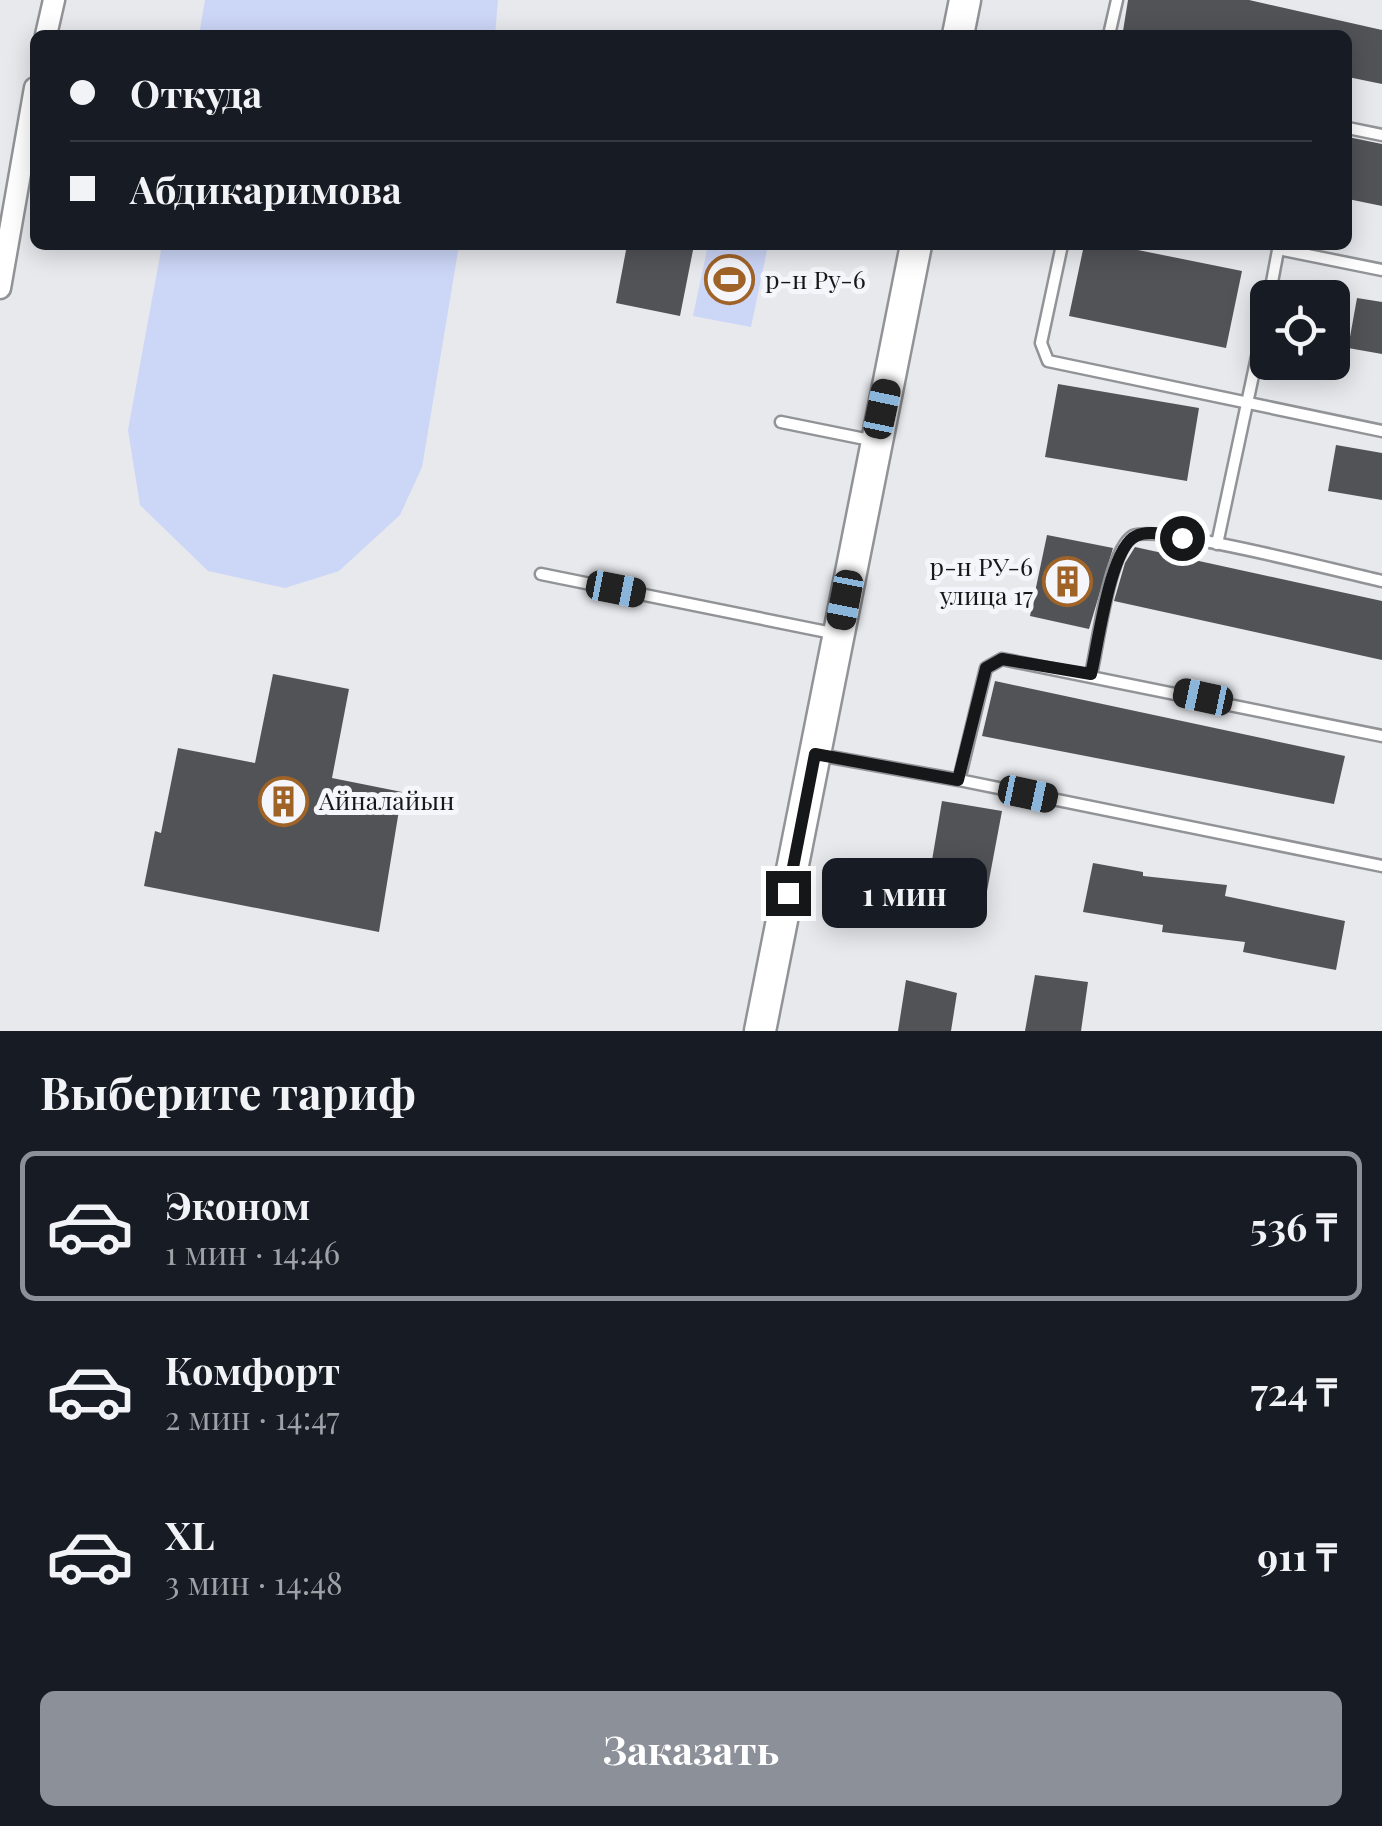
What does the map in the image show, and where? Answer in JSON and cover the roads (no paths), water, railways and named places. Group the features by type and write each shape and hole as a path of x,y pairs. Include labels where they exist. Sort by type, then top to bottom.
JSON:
{"main road":[{"path":"959,30 965,0"},
{"path":"760,1031 915,250"}],"street":[{"path":"47,30 54,0"},
{"path":"0,288 30,117"}],"lane":[{"path":"1110,30 1116,0"},
{"path":"1352,129 1382,135"},
{"path":"1061,250 1040,342 1048,361 1382,431"},
{"path":"1272,280 1278,250"},
{"path":"1292,250 1382,270"},
{"path":"1217,544 1253,380"},
{"path":"781,422 876,442"},
{"path":"1091,674 1118,555 1131,537 1147,532 1217,544 1382,581"},
{"path":"541,574 838,634"},
{"path":"958,780 986,668 1002,659 1382,736"},
{"path":"815,754 1382,866"}],"place":[{"name":"р-н Ру-6","path":"730,280"},
{"name":"р-н РУ-6 улица 17","path":"1068,581"},
{"name":"Айналайын","path":"284,801"}]}
